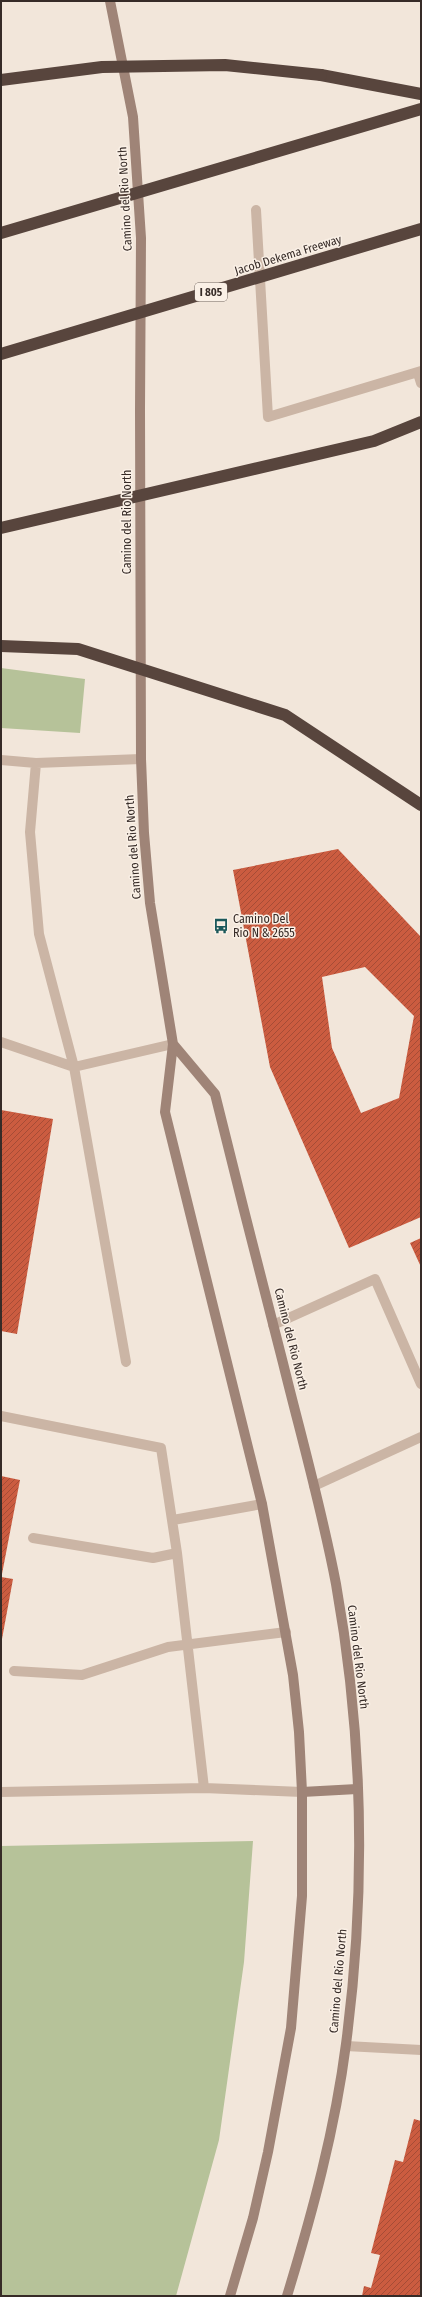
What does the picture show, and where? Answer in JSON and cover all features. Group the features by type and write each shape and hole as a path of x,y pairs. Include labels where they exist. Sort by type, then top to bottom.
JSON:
{"highway":[{"path":"1,80 102,68 225,65 321,75 421,94"},
{"path":"1,233 421,109"},
{"name":"Jacob Dekema Freeway","path":"1,354 421,230"},
{"path":"1,528 374,441 421,422"},
{"path":"1,646 78,649 285,715 421,805"}],"main road":[{"name":"Camino del Rio North","path":"110,1 133,118 141,238 140,434 142,759 150,903 173,1044 165,1112 262,1504 293,1675 299,1732 302,1792 302,1896 291,2028 258,2196 230,2296"},
{"name":"Camino del Rio North","path":"173,1044 215,1094 314,1486 335,1583 345,1648 352,1712 357,1789 358,1897 355,1957 346,2046 316,2196 287,2296"},
{"path":"302,1792 357,1789"}],"lane":[{"path":"256,210 268,417 420,372 421,383"},
{"path":"1,760 36,763 142,759"},
{"path":"36,763 30,832 39,934 74,1067 126,1362"},
{"path":"1,1042 74,1067 173,1044"},
{"path":"273,1325 375,1279 421,1384"},
{"path":"1,1416 161,1448 173,1520 189,1644 204,1788"},
{"path":"314,1486 421,1437"},
{"path":"173,1520 262,1504"},
{"path":"33,1538 153,1558 177,1553"},
{"path":"14,1671 82,1675 168,1647 286,1632"},
{"path":"1,1792 204,1788 302,1792"},
{"path":"346,2046 421,2050"}],"green space":[{"path":"1,668 85,679 80,733 1,728"},
{"path":"253,1841 244,1962 219,2140 176,2296 1,2296 1,1846"}],"building":[{"path":"338,849 421,937 421,1217 349,1248 270,1067 233,870","holes":["365,967 414,1016 399,1098 361,1113 332,1048 322,977"]},
{"path":"1,1110 53,1119 17,1334 1,1331"},
{"path":"421,1238 421,1267 410,1243"},
{"path":"1,1476 20,1480 2,1574 1,1574"},
{"path":"1,1577 13,1579 2,1639 1,1638"},
{"path":"414,2119 421,2121 421,2296 362,2296 364,2286 371,2288 380,2255 371,2253 395,2160 403,2162"}],"place":[{"name":"Camino Del Rio N & 2655","path":"221,926"}]}
